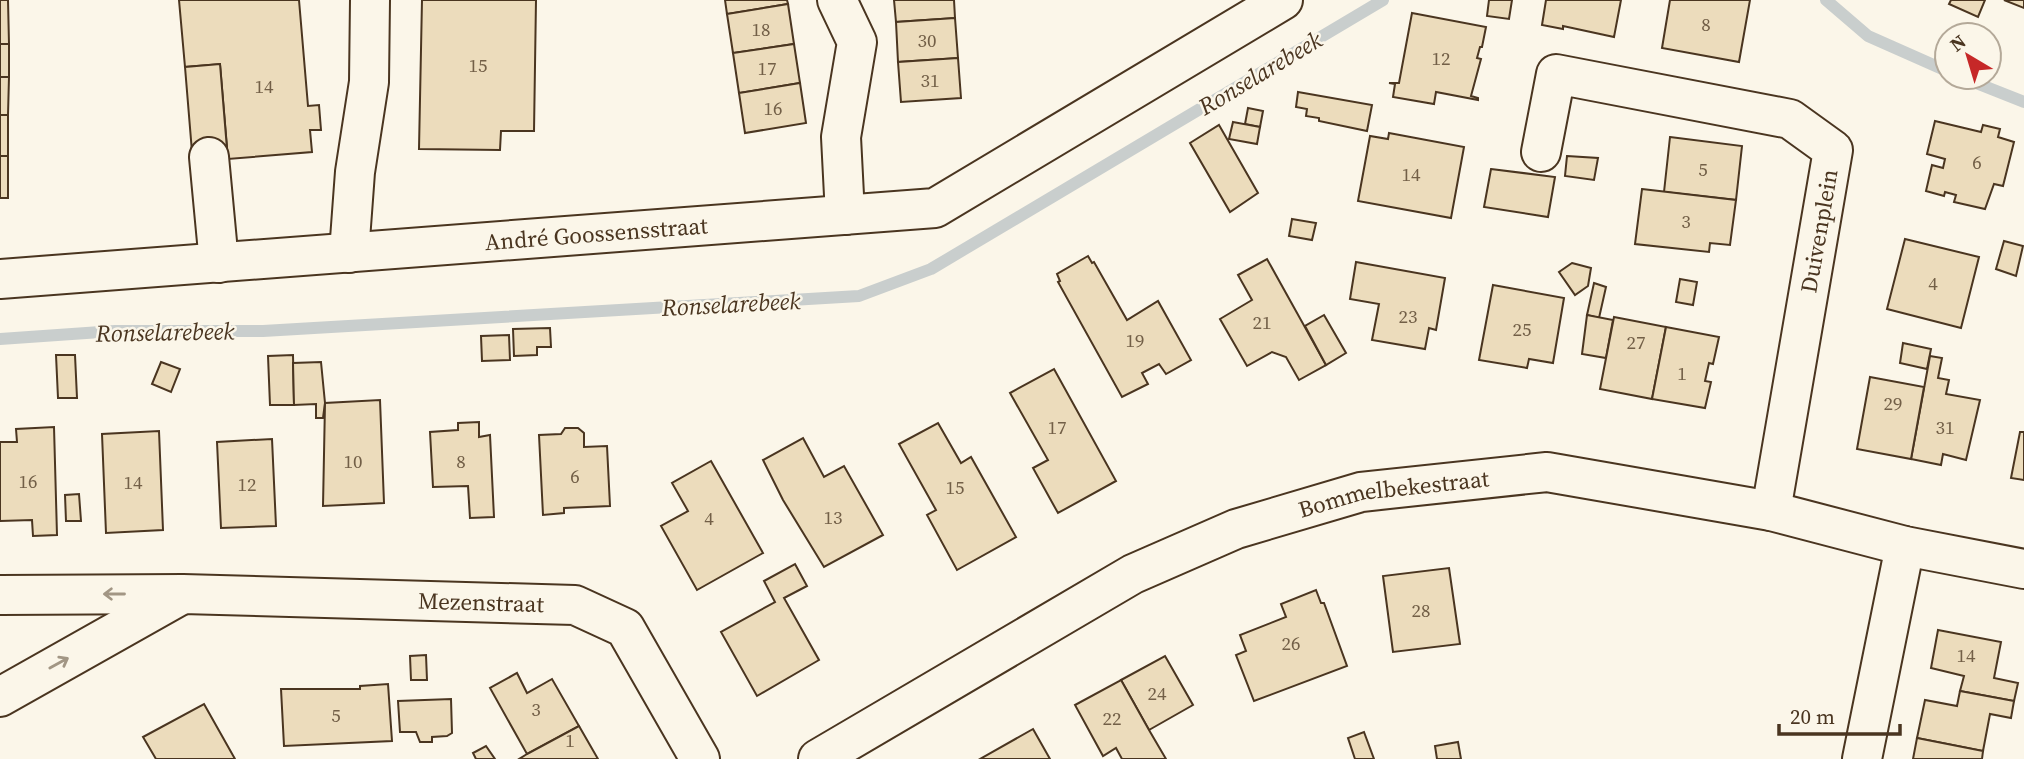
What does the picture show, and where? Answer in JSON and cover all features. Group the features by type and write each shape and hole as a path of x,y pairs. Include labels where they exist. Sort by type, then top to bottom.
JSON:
{"street":[{"path":"349,253 355,172 369,82 370,0"},
{"path":"837,0 857,42 841,137 845,215"},
{"name":"André Goossensstraat","path":"0,279 935,208 1266,4"},
{"name":"Duivenplein","path":"1541,152 1556,74 1790,119 1833,150 1771,511"},
{"path":"209,157 219,263"},
{"name":"Bommelbekestraat","path":"818,759 1133,574 1236,529 1361,492 1547,472 1771,511 1905,546 2024,569"},
{"path":"1861,759 1905,546"},
{"path":"0,697 183,594"},
{"name":"Mezenstraat","path":"0,595 183,594 575,605 625,628 700,759"}],"building":[{"path":"0,0 8,0 9,44 0,44"},
{"path":"179,0 299,0 308,106 319,105 321,130 310,130 312,152 228,159 220,64 185,67"},
{"path":"422,0 536,0 534,131 501,131 500,150 419,149"},
{"path":"725,0 787,0 788,4 727,14"},
{"path":"894,0 954,0 955,18 896,22"},
{"path":"1489,0 1512,0 1509,19 1487,16"},
{"path":"1546,0 1621,0 1614,37 1563,26 1563,29 1542,25"},
{"path":"1670,0 1750,0 1739,62 1662,48"},
{"path":"1951,0 1985,0 1978,17 1949,4"},
{"path":"2004,0 2024,0 2024,8"},
{"path":"788,4 794,44 733,53 727,14"},
{"path":"1412,13 1486,27 1477,58 1481,59 1471,96 1478,100 1436,92 1434,104 1393,97 1395,84 1389,83 1399,83"},
{"path":"955,18 958,58 898,62 896,22"},
{"path":"0,44 9,44 9,77 0,77"},
{"path":"794,44 800,83 739,93 733,53"},
{"path":"958,58 961,98 901,102 898,62"},
{"path":"220,64 227,149 192,152 185,67"},
{"path":"0,77 9,77 8,115 0,115"},
{"path":"800,83 806,123 745,133 739,93"},
{"path":"1298,92 1372,105 1367,131 1306,116 1307,109 1296,107"},
{"path":"1248,108 1263,111 1260,127 1245,124"},
{"path":"0,115 8,115 8,156 0,156"},
{"path":"1935,121 1981,132 1983,125 2000,129 1998,137 2014,142 2003,186 1994,184 1985,209 1954,202 1956,195 1945,192 1944,196 1926,191 1932,165 1943,168 1945,159 1927,154"},
{"path":"1233,122 1260,127 1257,144 1229,139"},
{"path":"1219,125 1258,193 1230,212 1190,143"},
{"path":"1389,133 1464,147 1451,218 1358,201 1370,136 1388,139"},
{"path":"1670,137 1742,146 1736,200 1664,192"},
{"path":"0,156 8,156 8,198 0,198"},
{"path":"1567,156 1598,158 1594,180 1565,176"},
{"path":"1491,169 1555,177 1548,217 1484,207"},
{"path":"1642,189 1736,200 1730,245 1710,243 1709,252 1635,244"},
{"path":"1292,219 1316,223 1312,240 1289,236"},
{"path":"1905,239 1979,257 1961,328 1887,309"},
{"path":"2004,241 2023,246 2016,276 1996,269"},
{"path":"1088,256 1127,320 1158,301 1191,360 1166,374 1159,364 1142,373 1148,384 1122,397 1058,282 1060,281 1057,274"},
{"path":"1267,259 1326,365 1299,380 1286,357 1272,352 1247,366 1220,319 1252,300 1238,275"},
{"path":"1356,262 1445,278 1436,330 1429,328 1425,349 1372,340 1379,304 1350,299"},
{"path":"1572,263 1591,268 1588,286 1575,295 1559,272"},
{"path":"1680,279 1697,282 1693,305 1676,302"},
{"path":"1594,283 1606,287 1599,318 1587,315"},
{"path":"1493,285 1564,298 1553,363 1529,359 1527,368 1479,360"},
{"path":"1324,315 1346,353 1326,365 1305,326"},
{"path":"1587,315 1613,320 1606,358 1582,354"},
{"path":"1614,317 1666,327 1652,399 1600,389"},
{"path":"1666,327 1719,337 1713,364 1709,363 1705,381 1711,382 1705,408 1652,399"},
{"path":"550,328 551,347 537,347 537,355 514,356 513,329"},
{"path":"509,335 510,360 482,361 481,336"},
{"path":"1903,343 1931,349 1927,369 1900,363"},
{"path":"56,355 75,355 77,398 58,398"},
{"path":"293,355 294,405 270,405 268,356"},
{"path":"1930,356 1942,358 1938,378 1949,380 1946,394 1980,400 1966,460 1943,454 1941,465 1911,459"},
{"path":"161,362 180,369 171,392 152,384"},
{"path":"321,362 325,403 323,418 316,418 316,404 294,405 293,363"},
{"path":"1054,369 1116,481 1058,513 1033,468 1048,460 1010,393"},
{"path":"1870,377 1924,387 1911,459 1857,449"},
{"path":"380,400 384,503 323,506 325,403"},
{"path":"479,422 479,437 490,435 494,517 470,518 468,486 433,487 430,432 458,430 458,423"},
{"path":"938,423 961,463 971,457 1016,537 957,570 927,515 936,510 899,444"},
{"path":"54,427 57,535 33,536 32,520 0,521 0,442 17,442 16,429"},
{"path":"565,428 578,428 584,433 584,447 607,446 610,506 564,508 564,513 543,515 539,435 561,434"},
{"path":"159,431 163,530 106,533 102,434"},
{"path":"2020,432 2024,432 2024,480 2011,478"},
{"path":"803,438 824,477 844,466 883,535 824,567 783,500 763,460"},
{"path":"272,439 276,526 221,528 217,442"},
{"path":"711,461 763,553 697,590 661,526 688,511 672,483"},
{"path":"79,494 81,521 66,521 65,495"},
{"path":"795,564 807,586 784,598 819,660 757,696 721,632 775,602 764,581"},
{"path":"1449,568 1460,644 1393,652 1383,576"},
{"path":"1316,590 1321,603 1324,603 1347,666 1254,701 1236,655 1246,651 1240,635 1286,617 1281,604"},
{"path":"1938,630 2001,642 1994,678 2018,683 2014,701 1960,691 1964,676 1931,668"},
{"path":"426,655 427,680 411,680 410,656"},
{"path":"1165,656 1193,705 1149,730 1121,680"},
{"path":"517,673 527,693 552,679 579,726 527,754 490,688"},
{"path":"1121,680 1166,759 1122,759 1116,748 1103,756 1075,705"},
{"path":"388,684 392,741 284,746 281,689 360,689 360,686"},
{"path":"1960,691 2014,701 2011,718 1990,714 1983,751 1917,738 1925,700 1957,706"},
{"path":"451,699 452,733 432,737 432,742 420,742 416,732 400,732 398,701"},
{"path":"204,704 235,759 156,759 143,737"},
{"path":"579,726 598,759 519,759 527,754"},
{"path":"1033,729 1050,759 980,759"},
{"path":"1364,732 1374,759 1355,759 1348,738"},
{"path":"1917,738 1983,751 1982,759 1913,759"},
{"path":"1458,742 1461,759 1437,759 1435,746"},
{"path":"486,746 495,759 476,759 473,753"}],"waterway":[{"name":"Ronselarebeek","path":"0,339 115,331 263,331 859,296 931,269 1383,0"},
{"path":"1826,0 1868,36 1933,65"},
{"path":"1996,91 2024,102"}]}
